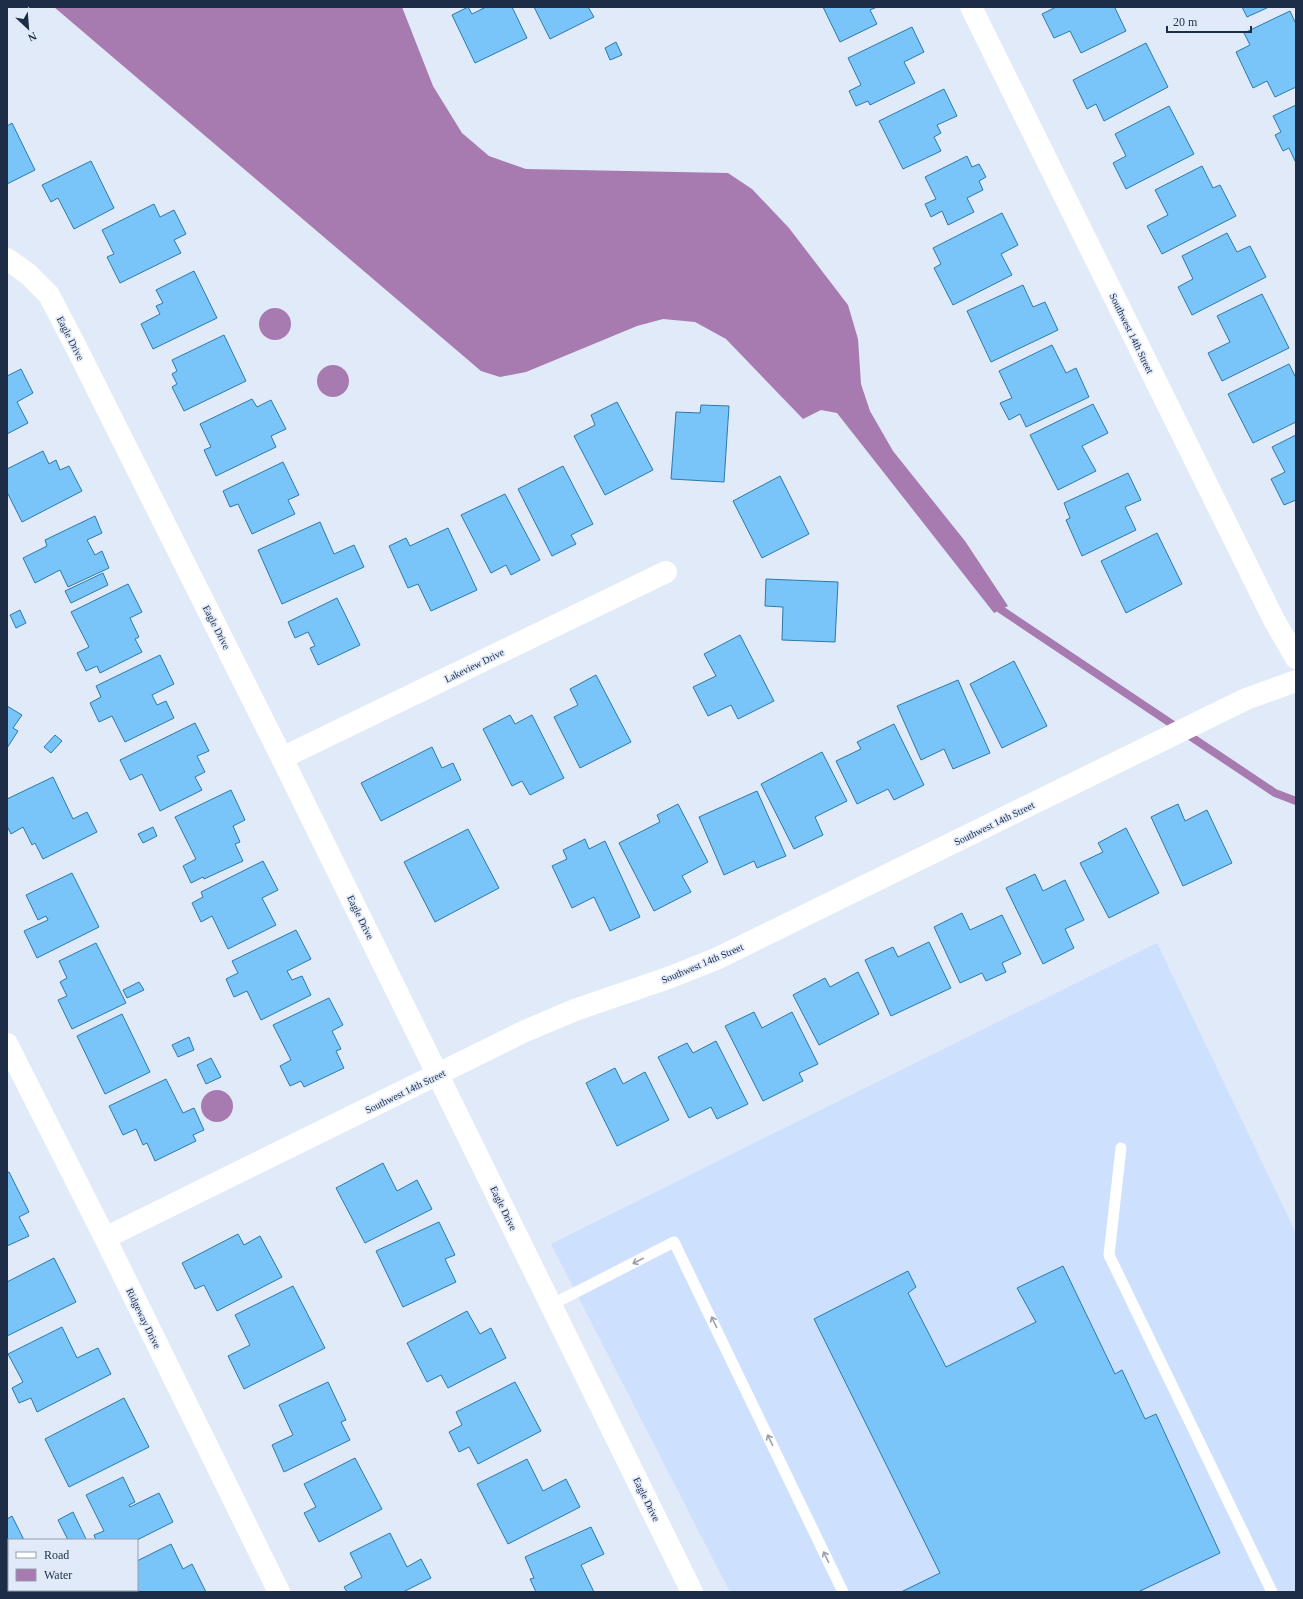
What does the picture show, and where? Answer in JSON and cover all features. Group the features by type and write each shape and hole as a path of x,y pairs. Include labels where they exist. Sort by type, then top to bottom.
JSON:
{"street":[{"name":"Southwest 14th Street","path":"971,7 1274,620 1296,658"},
{"name":"Eagle Drive","path":"7,259 28,274 49,295 74,342 282,758 692,1592"},
{"name":"Lakeview Drive","path":"282,758 666,572"},
{"name":"Southwest 14th Street","path":"105,1238 525,1031 575,1010 668,978 716,959 1246,699 1296,681"},
{"name":"Ridgeway Drive","path":"7,1044 105,1238 279,1592"}],"lane":[{"path":"1121,1148 1109,1255 1272,1592"},
{"path":"551,1305 674,1242 843,1592"}],"shaded area":[{"path":"1157,943 1296,1233 1296,1592 730,1592 551,1244"}],"water":[{"path":"54,7 402,7 433,86 462,133 489,156 526,169 728,173 752,189 789,228 848,305 858,339 861,384 870,411 893,451 965,541 1008,606 994,613 837,413 821,410 803,419 726,339 695,322 663,319 637,326 526,372 500,377 481,371"},
{"path":"275,308 284,311 288,315 291,324 288,333 284,337 275,340 266,337 262,333 259,324 262,315 266,311"},
{"path":"333,365 344,370 349,381 344,392 333,397 322,392 317,381 322,370"},
{"path":"217,1090 226,1093 230,1097 233,1106 230,1115 226,1119 217,1122 208,1119 204,1115 201,1106 204,1097 208,1093"}],"building":[{"path":"468,7 472,14 486,7 512,7 527,38 475,63 452,15"},
{"path":"534,7 588,7 594,17 550,39"},
{"path":"823,7 877,7 870,10 877,24 840,42"},
{"path":"1056,7 1116,7 1115,8 1126,31 1081,53 1070,31 1054,38 1042,14"},
{"path":"1242,7 1269,7 1247,17"},
{"path":"1290,11 1296,24 1296,87 1275,97 1267,81 1253,88 1236,52 1250,45 1244,33"},
{"path":"912,27 924,52 904,62 915,83 870,105 868,101 856,106 849,91 861,85 848,58"},
{"path":"616,42 622,55 610,60 605,48"},
{"path":"1146,43 1168,87 1104,121 1096,104 1087,109 1073,80"},
{"path":"944,89 957,116 937,125 941,133 934,137 941,151 903,169 879,121"},
{"path":"1296,105 1296,163 1289,148 1283,151 1275,135 1281,132 1273,116"},
{"path":"1169,106 1194,154 1126,189 1113,163 1126,156 1115,134"},
{"path":"12,123 35,170 7,184 7,126"},
{"path":"967,156 972,167 979,164 986,177 979,181 983,190 967,198 974,212 948,225 942,211 931,217 925,204 936,199 925,177"},
{"path":"91,161 114,208 74,229 58,198 51,202 42,185"},
{"path":"1202,166 1213,188 1220,185 1236,216 1162,254 1147,226 1168,215 1155,190"},
{"path":"154,204 160,217 174,210 186,234 174,240 181,253 120,283 107,257 114,254 102,230"},
{"path":"1002,213 1018,245 1001,254 1012,275 953,305 934,268 941,264 933,248"},
{"path":"1227,233 1237,252 1250,246 1266,277 1192,315 1178,287 1193,279 1182,256"},
{"path":"194,271 217,318 153,349 141,324 160,314 156,306 163,303 156,290"},
{"path":"1023,285 1033,307 1045,302 1058,330 991,362 967,311"},
{"path":"1262,294 1289,348 1222,381 1208,353 1230,342 1217,316"},
{"path":"224,335 246,381 184,411 172,387 177,384 172,374 177,371 172,360"},
{"path":"1052,345 1066,373 1076,368 1089,397 1026,427 1020,414 1009,420 1000,403 1012,398 999,371"},
{"path":"1289,364 1296,378 1296,422 1253,443 1228,394"},
{"path":"21,369 33,393 17,402 28,423 7,434 7,376"},
{"path":"252,399 257,407 271,400 286,429 271,436 276,447 216,476 204,450 211,447 200,424"},
{"path":"617,402 653,470 605,495 574,436 595,425 591,415"},
{"path":"1093,404 1108,433 1082,446 1096,471 1058,490 1030,435"},
{"path":"701,405 729,406 724,482 671,479 676,412 700,413"},
{"path":"1296,435 1296,500 1284,505 1271,479 1285,472 1272,447"},
{"path":"43,451 49,464 56,460 60,470 69,466 82,491 22,522 7,492 7,469"},
{"path":"283,462 299,495 288,500 295,514 252,534 238,504 230,507 223,491"},
{"path":"563,466 593,524 571,535 576,544 552,556 518,489"},
{"path":"1128,473 1141,500 1125,507 1136,530 1082,556 1066,520 1070,518 1064,503"},
{"path":"780,476 809,534 762,558 733,501"},
{"path":"505,494 540,560 511,575 506,565 491,573 461,515"},
{"path":"95,516 102,533 87,540 95,555 102,551 109,568 68,587 60,570 35,583 23,558 47,546 45,540"},
{"path":"320,522 334,554 354,545 364,567 282,604 258,550"},
{"path":"448,528 477,590 431,611 418,584 408,588 389,546 406,538 410,546"},
{"path":"1157,533 1182,584 1126,613 1101,561"},
{"path":"103,573 108,585 71,603 65,591"},
{"path":"766,579 838,582 835,642 782,640 783,607 765,606"},
{"path":"128,584 142,612 130,618 139,637 135,639 142,652 100,673 97,666 86,671 77,653 89,647 71,612"},
{"path":"337,598 360,645 318,665 310,648 315,646 308,632 295,638 288,622"},
{"path":"20,610 26,623 16,628 10,615"},
{"path":"740,635 774,701 738,719 731,705 708,716 693,687 716,676 704,654"},
{"path":"160,655 174,684 152,695 157,705 166,701 174,718 125,742 112,716 99,722 90,703 101,697 96,686"},
{"path":"1014,661 1047,726 1002,748 970,684"},
{"path":"596,675 631,742 580,768 554,717 578,705 570,689"},
{"path":"958,680 990,753 953,769 944,749 921,760 897,706"},
{"path":"7,706 22,715 13,728 18,731 7,748"},
{"path":"510,715 515,724 532,715 564,778 530,795 522,781 512,786 483,729"},
{"path":"195,723 209,751 197,756 205,772 195,777 202,790 160,811 142,774 130,780 120,760"},
{"path":"894,724 924,785 894,800 888,789 857,804 836,761 861,749 857,742"},
{"path":"55,735 62,741 51,753 44,747"},
{"path":"432,747 442,768 453,763 461,780 381,821 361,783"},
{"path":"822,752 847,801 815,817 823,835 794,849 761,784"},
{"path":"53,777 73,819 87,812 97,832 43,859 35,843 32,845 23,827 11,834 7,826 7,799"},
{"path":"231,790 245,820 233,826 240,842 235,844 243,861 204,879 203,877 191,883 183,866 196,859 175,817"},
{"path":"757,791 786,856 757,868 754,861 724,875 699,817"},
{"path":"678,804 708,862 682,876 691,892 654,911 619,843 660,822 657,815"},
{"path":"1178,804 1185,821 1207,810 1232,863 1183,886 1151,817"},
{"path":"153,827 157,836 143,843 138,834"},
{"path":"1126,828 1159,893 1109,918 1080,863 1103,852 1098,843"},
{"path":"468,829 499,888 435,922 404,862"},
{"path":"585,839 589,849 605,841 640,917 610,931 594,897 572,908 552,866 567,859 563,850"},
{"path":"263,861 278,890 262,898 276,925 228,949 212,916 201,922 192,903 203,897 201,892"},
{"path":"72,873 99,927 37,958 24,931 48,920 46,916 38,920 26,895"},
{"path":"1035,874 1043,891 1065,880 1084,920 1065,929 1074,948 1043,964 1006,888"},
{"path":"962,913 970,930 1002,915 1021,954 1002,963 1006,972 986,981 982,973 960,983 934,927"},
{"path":"296,930 311,959 287,971 292,980 302,976 311,995 261,1020 247,991 234,997 226,979 238,973 232,961"},
{"path":"929,942 951,988 891,1016 865,960 893,947 898,957"},
{"path":"96,943 126,1003 72,1029 58,1000 67,996 60,982 67,978 59,961"},
{"path":"858,972 879,1014 819,1045 793,995 825,978 830,987"},
{"path":"139,982 144,990 127,998 123,990"},
{"path":"329,998 343,1025 332,1031 341,1049 336,1051 344,1068 304,1087 301,1081 290,1086 280,1066 291,1060 273,1025"},
{"path":"754,1012 762,1028 792,1012 818,1064 799,1073 803,1081 763,1101 725,1026"},
{"path":"122,1014 150,1072 105,1094 77,1036"},
{"path":"189,1037 194,1050 178,1057 172,1045"},
{"path":"716,1041 748,1104 717,1119 711,1107 689,1118 658,1057 687,1043 693,1053"},
{"path":"211,1058 221,1077 206,1084 197,1065"},
{"path":"615,1068 623,1084 645,1072 669,1120 617,1146 586,1083"},
{"path":"166,1079 183,1113 194,1108 204,1130 193,1135 196,1141 155,1161 147,1143 143,1145 136,1129 123,1135 109,1106"},
{"path":"383,1163 397,1191 417,1180 432,1209 365,1243 336,1188"},
{"path":"9,1172 29,1212 19,1217 29,1236 7,1246 7,1173"},
{"path":"439,1222 455,1255 445,1259 456,1282 403,1307 376,1251"},
{"path":"238,1234 244,1245 260,1236 282,1277 217,1311 204,1285 195,1289 182,1263"},
{"path":"54,1258 76,1302 7,1336 7,1282"},
{"path":"1063,1266 1115,1374 1122,1370 1145,1419 1156,1414 1220,1553 1138,1592 901,1592 940,1573 814,1319 908,1271 916,1287 908,1293 946,1367 1036,1322 1017,1288"},
{"path":"293,1286 325,1348 244,1389 228,1356 250,1345 235,1315"},
{"path":"467,1311 480,1334 491,1328 506,1358 448,1388 441,1375 427,1382 407,1343"},
{"path":"62,1327 77,1358 98,1348 111,1374 37,1412 31,1398 19,1403 12,1388 23,1382 8,1354"},
{"path":"328,1382 346,1420 341,1422 350,1440 284,1472 272,1445 293,1435 279,1405"},
{"path":"515,1382 541,1431 478,1464 469,1447 459,1452 449,1432 462,1425 456,1412"},
{"path":"124,1398 149,1447 69,1487 45,1439"},
{"path":"355,1458 382,1509 319,1542 304,1513 316,1507 304,1484"},
{"path":"527,1459 543,1491 566,1479 580,1507 508,1544 477,1484"},
{"path":"123,1477 135,1502 129,1505 130,1507 159,1493 173,1522 138,1540 96,1539 94,1535 104,1531 86,1495"},
{"path":"73,1512 86,1539 68,1539 58,1520"},
{"path":"12,1516 24,1539 8,1539 7,1591 7,1519"},
{"path":"591,1527 604,1554 581,1565 594,1592 536,1592 530,1579 534,1578 525,1557"},
{"path":"390,1533 407,1567 421,1559 431,1578 403,1592 347,1592 344,1587 362,1577 350,1553"},
{"path":"171,1544 183,1569 192,1564 206,1592 117,1592 138,1591 138,1560"}],"waterway":[{"path":"995,602 1000,609 1275,793 1296,801"}]}
